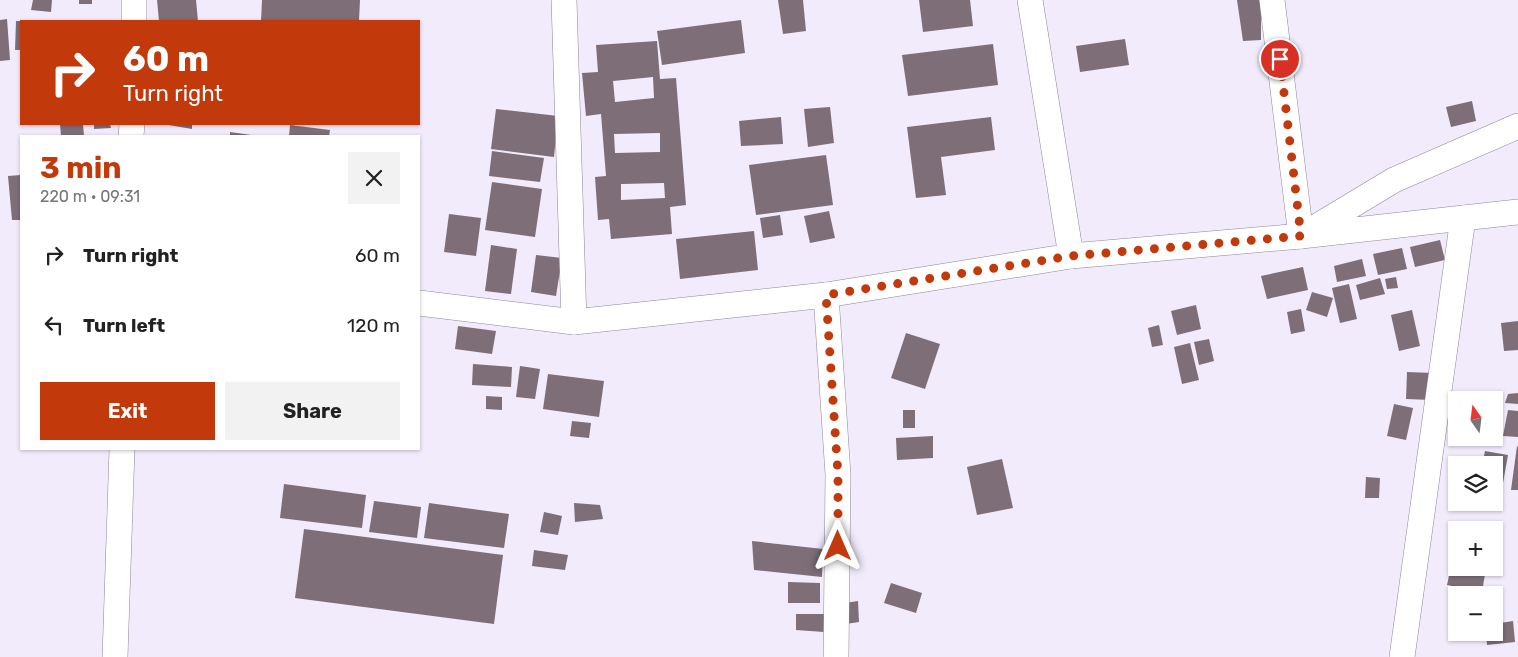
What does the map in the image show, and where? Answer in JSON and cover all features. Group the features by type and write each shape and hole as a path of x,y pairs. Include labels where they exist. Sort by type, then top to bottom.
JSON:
{"street":[{"path":"134,0 134,20"},
{"path":"564,0 574,322"},
{"path":"1030,0 1071,256"},
{"path":"1272,0 1301,236"},
{"path":"1301,236 1394,180 1518,126"},
{"path":"420,303 574,322 826,295 1071,256 1301,236 1518,212"},
{"path":"1402,657 1463,218"},
{"path":"826,295 838,475 836,657"},
{"path":"115,657 122,450"}],"building":[{"path":"33,0 52,0 51,12 31,10"},
{"path":"79,0 92,0 92,4 79,4"},
{"path":"157,0 196,0 198,20 159,20"},
{"path":"262,0 360,0 359,20 261,20"},
{"path":"778,0 803,0 806,31 783,34"},
{"path":"919,0 970,0 973,26 923,32"},
{"path":"1237,0 1261,0 1261,40 1243,41"},
{"path":"7,19 10,60 0,61 0,20"},
{"path":"741,20 745,53 662,65 657,31"},
{"path":"16,21 20,21 20,50 15,50"},
{"path":"1125,39 1129,65 1080,72 1076,46"},
{"path":"657,41 660,79 676,78 686,205 670,207 672,234 611,239 609,219 598,220 595,177 606,176 601,114 586,116 582,73 598,72 596,45","holes":["653,77 654,98 615,102 613,81","660,133 660,152 615,153 614,134","664,183 665,198 621,200 621,184"]},
{"path":"993,44 998,85 908,96 902,55"},
{"path":"1472,101 1476,121 1451,127 1446,107"},
{"path":"830,107 834,143 808,147 804,109"},
{"path":"496,109 558,116 554,157 491,149"},
{"path":"781,117 783,144 741,146 739,121"},
{"path":"991,117 995,150 941,157 946,195 916,198 907,127"},
{"path":"60,125 83,125 84,135 61,135"},
{"path":"94,125 110,125 111,128 94,129"},
{"path":"169,125 192,125 192,129"},
{"path":"290,125 330,130 329,135 289,135"},
{"path":"230,132 251,135 230,135"},
{"path":"492,151 544,158 540,182 489,176"},
{"path":"826,155 833,205 756,215 749,165"},
{"path":"20,175 20,220 12,220 8,176"},
{"path":"492,182 542,189 535,237 485,230"},
{"path":"829,211 835,238 810,243 804,216"},
{"path":"449,214 481,218 476,256 444,252"},
{"path":"780,215 783,235 763,238 760,218"},
{"path":"754,231 758,270 680,279 676,239"},
{"path":"1440,240 1445,260 1415,267 1410,247"},
{"path":"491,245 517,249 511,294 485,291"},
{"path":"1402,248 1407,269 1378,275 1373,254"},
{"path":"536,255 562,258 556,296 531,292"},
{"path":"1362,259 1366,276 1337,282 1334,266"},
{"path":"1303,267 1308,290 1267,299 1261,276"},
{"path":"1396,277 1398,288 1387,289 1385,279"},
{"path":"1380,278 1385,294 1360,300 1356,285"},
{"path":"1349,284 1357,319 1340,323 1332,288"},
{"path":"1312,292 1333,298 1327,317 1306,310"},
{"path":"1196,305 1201,329 1177,335 1171,311"},
{"path":"1301,309 1305,331 1291,334 1287,312"},
{"path":"1412,310 1420,346 1399,351 1391,315"},
{"path":"1518,321 1518,350 1504,351 1501,323"},
{"path":"1159,325 1163,345 1152,347 1148,328"},
{"path":"458,326 496,331 492,354 455,349"},
{"path":"906,333 940,344 925,389 891,378"},
{"path":"1209,339 1214,361 1199,365 1194,342"},
{"path":"1190,343 1199,380 1182,384 1174,347"},
{"path":"473,364 512,367 511,387 472,385"},
{"path":"520,366 540,369 535,399 516,397"},
{"path":"1407,372 1433,373 1432,400 1406,399"},
{"path":"548,374 604,381 599,417 543,409"},
{"path":"1518,393 1518,404 1505,403 1508,394"},
{"path":"486,396 502,397 502,410 486,409"},
{"path":"1394,404 1413,408 1406,440 1387,436"},
{"path":"903,410 915,410 915,428 903,428"},
{"path":"1508,410 1518,411 1518,437 1503,436"},
{"path":"572,421 591,423 589,438 570,436"},
{"path":"933,436 933,458 897,460 896,438"},
{"path":"1517,446 1518,490 1511,490"},
{"path":"1485,451 1508,455 1503,483 1503,456 1484,456"},
{"path":"1002,459 1013,508 977,515 967,467"},
{"path":"1366,477 1380,478 1379,498 1365,498"},
{"path":"284,484 366,495 362,528 280,518"},
{"path":"374,501 421,507 417,538 369,532"},
{"path":"429,503 509,514 504,548 424,538"},
{"path":"574,503 600,505 603,519 575,522"},
{"path":"544,512 562,516 558,535 540,532"},
{"path":"304,529 503,555 494,624 295,598"},
{"path":"752,541 823,549 822,577 754,570"},
{"path":"534,550 568,555 565,570 532,566"},
{"path":"1449,576 1485,576 1483,586 1447,585"},
{"path":"788,582 820,583 820,603 788,603"},
{"path":"891,583 922,593 916,613 884,603"},
{"path":"858,601 859,622 846,624 845,603"},
{"path":"796,614 825,614 824,632 796,630"},
{"path":"1513,621 1515,642 1487,645 1487,641 1503,641 1503,623"}],"route":[{"path":"838,546 838,475 826,295 1071,256 1301,236 1280,59"}]}
